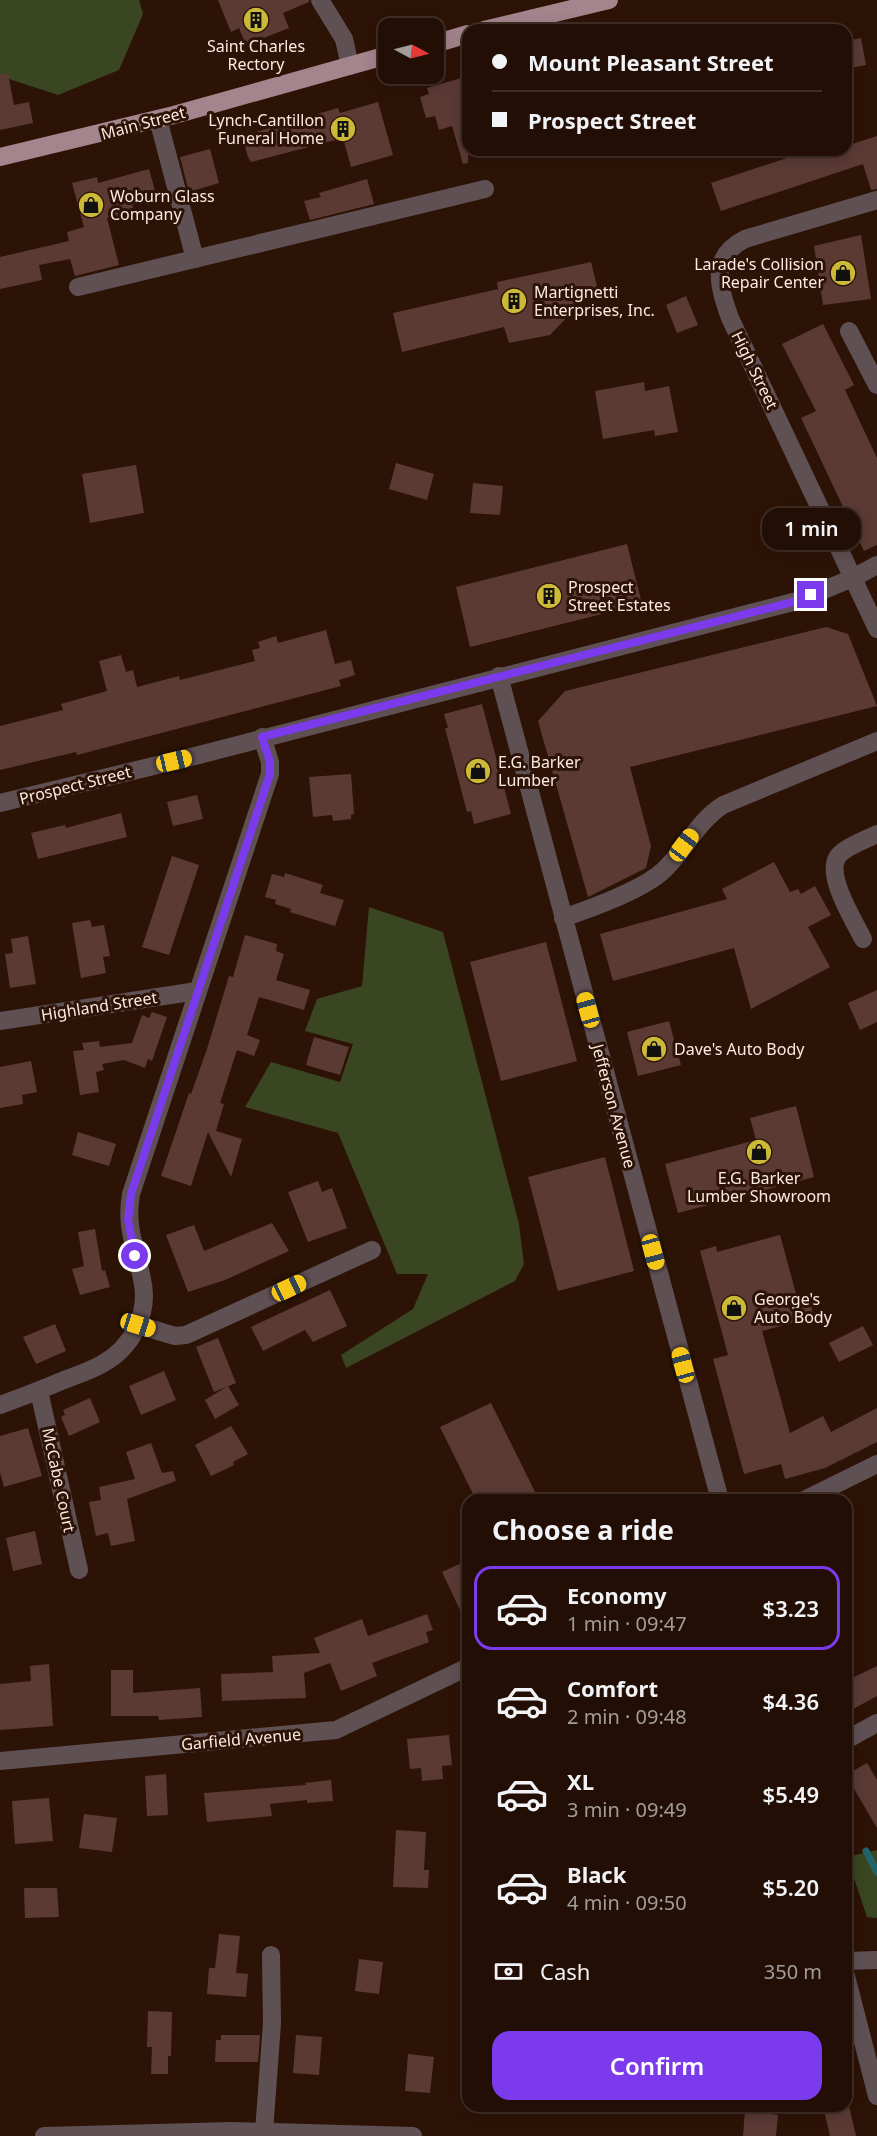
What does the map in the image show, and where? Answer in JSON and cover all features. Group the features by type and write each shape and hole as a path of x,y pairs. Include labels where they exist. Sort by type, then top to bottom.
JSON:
{"main road":[{"path":"509,24 603,1"},
{"path":"444,41 462,36"},
{"name":"Main Street","path":"0,157 158,119 378,59"}],"street":[{"path":"320,0 344,39 350,66"},
{"path":"158,119 195,259"},
{"path":"78,287 485,189"},
{"name":"High Street","path":"877,200 745,239 735,244 727,253 721,264 720,277 720,289 730,318 877,629"},
{"path":"849,332 877,385"},
{"name":"Prospect Street","path":"0,803 797,601 853,578 877,565"},
{"name":"Jefferson Avenue","path":"499,676 718,1494"},
{"path":"0,1405 108,1361 126,1345 138,1325 143,1310 144,1287 130,1232 130,1201 270,774 270,762 262,737"},
{"path":"564,918 600,904 656,876 666,868 705,818 723,805 877,741"},
{"path":"863,939 835,880 833,867 841,853 877,834"},
{"name":"Highland Street","path":"0,1021 197,991"},
{"path":"138,1325 175,1336 184,1336 372,1250"},
{"name":"McCabe Court","path":"39,1390 79,1570"},
{"path":"816,1494 877,1464"},
{"name":"Garfield Avenue","path":"0,1761 336,1730 462,1670"},
{"path":"852,1737 877,1723"},
{"path":"264,2132 272,2023 271,1955"},
{"path":"852,1960 877,1960"},
{"path":"852,2000 877,2096"},
{"path":"44,2136 264,2132 413,2136"}],"green space":[{"path":"0,0 139,0 143,14 119,70 58,95 0,76"},
{"path":"369,907 443,932 519,1224 524,1264 515,1281 346,1368 341,1355 413,1309 428,1274 397,1274 338,1133 245,1107 271,1062 340,1082 353,1044 305,1031 317,999 362,986"},
{"path":"877,1850 877,1918 867,1917 852,1872 852,1856"}],"building":[{"name":"Saint Charles Rectory","path":"218,0 309,0 309,2 283,13 289,28 246,45 239,28 231,32"},
{"path":"861,38 866,65 852,68 852,40"},
{"path":"8,74 14,105 29,102 33,123 0,130 0,75"},
{"path":"462,78 462,156 468,156 468,163 463,164 452,126 439,130 435,116 426,118 420,97 429,94 427,88"},
{"name":"Lynch-Cantillon Funeral Home","path":"378,102 393,155 351,167 343,138 251,162 248,157 242,136 338,108 340,113"},
{"path":"877,136 877,189 871,190 863,164 721,211 711,183 793,156 852,156 852,144"},
{"path":"210,149 219,183 189,192 180,157"},
{"path":"149,169 157,198 132,205 134,211 107,218 119,265 75,276 70,259 39,265 42,280 0,289 0,257 69,241 67,232 84,227 72,183 97,177 98,183"},
{"path":"367,179 374,204 310,220 304,201 321,197 319,193"},
{"name":"Larade's Collision Repair Center","path":"861,235 871,299 823,305 814,246"},
{"name":"Martignetti Enterprises, Inc.","path":"591,262 597,286 550,335 509,343 504,327 402,352 393,313 498,289 497,282"},
{"path":"686,296 698,325 677,333 666,305"},
{"path":"823,324 854,385 845,390 877,458 877,545 864,551 801,418 816,411 782,344"},
{"path":"644,382 645,391 669,386 678,432 655,436 654,430 603,439 595,391"},
{"path":"396,463 434,474 427,500 389,489"},
{"path":"136,465 144,513 90,523 82,474"},
{"path":"473,483 503,486 500,515 470,513"},
{"name":"Prospect Street Estates","path":"627,544 642,604 470,647 456,587"},
{"path":"826,627 848,634 877,706 630,767 651,846 646,868 588,897 538,721 565,691"},
{"path":"326,630 335,664 351,660 355,675 339,680 341,686 77,755 76,752 0,770 0,726 63,710 61,704 107,691 99,661 121,655 126,672 133,670 137,687 179,676 180,680 255,661 252,650 260,648 258,642 276,636 278,643"},
{"name":"E.G. Barker Lumber","path":"482,704 511,814 474,824 471,811 467,812 445,728 448,728 444,714"},
{"path":"351,774 354,814 351,815 351,819 333,821 332,815 313,817 309,777"},
{"path":"197,795 203,819 173,826 167,802"},
{"path":"121,813 127,837 38,859 31,833 65,825 66,828"},
{"path":"172,856 199,865 169,955 142,947"},
{"path":"774,862 790,892 798,889 801,894 815,886 831,915 808,927 830,967 751,1009 734,948 613,981 600,934 727,899 722,889"},
{"path":"285,873 323,885 320,893 344,900 335,926 290,912 291,909 275,904 276,900 265,897 272,874 284,877"},
{"path":"90,920 92,927 104,925 110,956 103,957 106,973 81,978 72,923"},
{"path":"245,935 277,944 276,951 284,954 276,980 310,990 304,1010 259,997 247,1035 260,1040 254,1056 237,1050 220,1103 224,1104 216,1131 242,1139 231,1177 208,1132 191,1186 161,1176 189,1093 191,1094 207,1049 229,976 233,977"},
{"path":"28,936 36,984 10,988 5,954 13,953 11,939"},
{"path":"546,942 577,1061 501,1081 470,962"},
{"path":"877,990 877,1022 860,1030 848,1003"},
{"path":"152,1012 167,1017 152,1061 148,1059 145,1068 124,1060 102,1064 104,1070 96,1072 99,1092 80,1095 73,1051 84,1050 82,1043 99,1041 100,1047 132,1043 142,1015 149,1018"},
{"name":"Dave's Auto Body","path":"669,1021 681,1065 638,1076 627,1032"},
{"path":"314,1037 349,1047 340,1075 306,1065"},
{"path":"31,1061 37,1092 22,1095 23,1104 0,1108 0,1067"},
{"name":"E.G. Barker Lumber Showroom","path":"796,1106 814,1177 678,1213 665,1164 756,1140 750,1118"},
{"path":"78,1132 116,1144 109,1166 72,1155"},
{"path":"605,1157 634,1271 558,1291 528,1177"},
{"path":"318,1181 322,1192 332,1188 347,1228 308,1242 288,1192"},
{"path":"272,1223 289,1251 225,1280 188,1292 166,1235 194,1225 204,1251"},
{"path":"95,1229 102,1271 105,1270 110,1287 80,1295 72,1269 84,1266 78,1232"},
{"path":"780,1235 798,1301 809,1298 814,1317 762,1331 790,1433 823,1416 831,1432 877,1408 877,1442 825,1468 785,1479 781,1464 744,1474 713,1359 728,1355 700,1251 716,1246 717,1252"},
{"path":"330,1290 347,1326 313,1342 305,1330 263,1351 251,1327"},
{"path":"55,1324 66,1351 36,1364 23,1337"},
{"path":"863,1326 873,1345 839,1362 829,1343"},
{"path":"218,1338 236,1383 214,1392 196,1347"},
{"path":"164,1371 176,1400 141,1415 129,1386"},
{"path":"228,1386 239,1405 215,1419 205,1400"},
{"path":"90,1398 100,1422 69,1436 61,1417 65,1415 63,1410"},
{"path":"491,1403 536,1494 473,1494 440,1427"},
{"path":"231,1426 248,1454 233,1462 234,1465 211,1476 195,1445"},
{"path":"28,1428 42,1476 4,1487 0,1472 0,1436"},
{"path":"151,1443 162,1473 173,1471 176,1481 127,1499 135,1541 111,1546 108,1533 96,1536 89,1502 101,1500 99,1487 135,1479 126,1452"},
{"path":"35,1531 42,1564 13,1571 6,1538"},
{"path":"462,1563 462,1614 442,1572"},
{"path":"427,1614 433,1630 426,1632 429,1642 372,1663 377,1676 341,1691 330,1663 304,1673 306,1698 222,1701 221,1674 273,1672 272,1656 320,1653 314,1638 362,1619 368,1636"},
{"path":"49,1664 53,1726 0,1730 0,1684 31,1681 30,1666"},
{"path":"877,1666 877,1696 852,1710 852,1678"},
{"path":"111,1670 133,1670 133,1693 200,1688 202,1717 159,1720 158,1716 111,1716"},
{"path":"449,1735 452,1765 442,1766 443,1779 422,1781 421,1768 410,1769 407,1739"},
{"path":"867,1763 877,1780 877,1828 852,1785 852,1772"},
{"path":"166,1774 168,1815 147,1816 145,1776"},
{"path":"331,1780 333,1801 307,1803 307,1800 270,1804 272,1816 207,1822 204,1793 306,1785 305,1783"},
{"path":"49,1798 53,1841 15,1844 12,1801"},
{"path":"84,1814 117,1818 112,1852 79,1848"},
{"path":"396,1830 426,1832 424,1870 429,1870 428,1888 393,1887"},
{"path":"24,1888 57,1888 59,1917 25,1918"},
{"path":"219,1934 240,1936 236,1973 248,1974 246,1997 207,1994 209,1968 215,1968"},
{"path":"359,1959 383,1962 379,1994 355,1991"},
{"path":"148,2011 172,2012 171,2056 168,2056 168,2074 151,2074 152,2047 147,2047"},
{"path":"221,2035 260,2035 258,2062 215,2062 216,2040 221,2040"},
{"path":"296,2035 322,2037 319,2075 293,2073"},
{"path":"408,2054 434,2057 430,2093 405,2091"},
{"path":"745,2112 778,2115 776,2136 743,2136"},
{"path":"824,2112 850,2112 856,2136 830,2136"}],"waterway":[{"path":"866,1851 877,1872"}],"place":[{"name":"Saint Charles Rectory","path":"256,20"},
{"name":"Lynch-Cantillon Funeral Home","path":"343,129"},
{"name":"Woburn Glass Company","path":"91,205"},
{"name":"Larade's Collision Repair Center","path":"843,273"},
{"name":"Martignetti Enterprises, Inc.","path":"514,301"},
{"name":"Prospect Street Estates","path":"549,596"},
{"name":"E.G. Barker Lumber","path":"478,771"},
{"name":"Dave's Auto Body","path":"654,1049"},
{"name":"E.G. Barker Lumber Showroom","path":"759,1152"},
{"name":"George's Auto Body","path":"734,1308"}],"route":[{"path":"135,1256 128,1220 131,1194 142,1155 270,774 270,762 262,737 662,636 797,601 811,595"}]}
